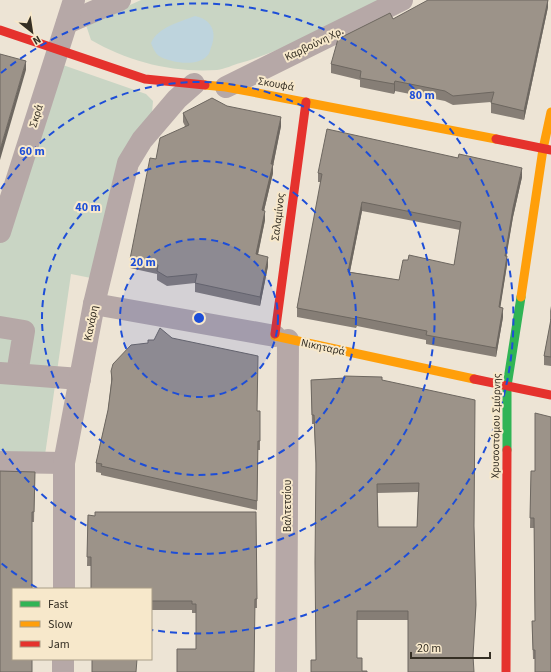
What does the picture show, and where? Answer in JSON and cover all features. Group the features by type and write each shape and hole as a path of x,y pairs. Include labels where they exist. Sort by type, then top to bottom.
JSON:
{"street":[{"name":"Σκρά","path":"0,232 57,49 74,0"},
{"path":"67,23 120,0"},
{"name":"Καρβούνη Χρ.","path":"226,87 402,0"},
{"name":"Σκουφά","path":"0,30 145,79 226,87 547,150"},
{"name":"Κανάρη","path":"64,588 64,463 94,304 128,163 142,140 177,99 194,84"},
{"name":"Σαλαμίνος","path":"282,338 306,102"},
{"name":"Χρυσοστόμου Σμύρνης","path":"506,672 506,386 547,150 551,112"},
{"name":"Νικηταρά","path":"94,304 282,338 551,395"},
{"path":"0,327 24,331 9,374 80,379"},
{"name":"Βαλτετσίου","path":"282,338 286,672"},
{"path":"0,462 64,463"},
{"path":"63,672 64,660"}],"green space":[{"path":"141,0 379,0 294,43 258,57 223,69 184,70 168,68 136,60 106,48 91,40 86,25"},
{"path":"60,64 146,94 153,101 152,113 96,279 71,274 45,455 0,454 0,243"}],"water":[{"path":"195,16 205,20 213,30 213,40 208,55 197,62 191,63 177,62 159,56 151,43 154,37 164,29"}],"building":[{"path":"428,0 548,0 524,111 491,103 494,92 453,96 445,91 395,81 394,84 360,78 361,71 331,64 338,39 390,13 393,19"},
{"path":"0,54 26,61 0,150"},
{"path":"212,98 227,106 281,117 271,164 273,164 262,210 265,211 256,254 268,257 260,297 195,283 197,274 167,277 157,271 158,265 130,259 150,158 156,159 160,138 189,125 183,113"},
{"path":"327,129 458,158 459,154 522,168 513,208 505,256 507,256 499,307 503,308 496,348 426,335 427,331 357,317 356,319 297,308 322,174 318,173","holes":["362,202 461,222 454,265 409,255 408,260 403,260 399,280 348,272"]},
{"path":"551,319 551,357 544,356"},
{"path":"160,328 172,338 258,356 257,411 260,411 260,441 258,441 257,501 101,466 102,464 96,463 108,410 112,379 111,371 113,364 131,345 148,343 148,340 154,340"},
{"path":"344,376 382,377 382,380 475,400 474,526 476,605 473,656 474,672 408,672 408,611 357,611 357,658 362,658 362,671 367,672 311,672 311,660 316,660 316,463 311,380 345,378","holes":["419,483 417,527 378,527 377,484"]},
{"path":"535,413 551,417 551,672 535,672 535,650 533,650 532,621 535,621 534,518 530,518 531,471 535,471"},
{"path":"0,471 35,472 34,512 32,512 32,588 12,588 12,660 32,660 32,672 0,672"},
{"path":"95,512 256,512 257,599 255,599 254,672 177,672 177,649 196,649 196,604 192,604 192,601 152,601 152,588 91,588 91,557 87,557 88,515 95,516"},
{"path":"92,660 137,660 136,672 92,672"}],"traffic: fast":[{"path":"507,450 507,386 521,297"}],"traffic: slow":[{"path":"205,85 226,87 496,139"},
{"path":"521,297 543,149 551,112"},
{"path":"275,334 275,336 474,379"}],"traffic: jam":[{"path":"0,30 145,79 205,85"},
{"path":"275,334 306,102"},
{"path":"496,139 551,150"},
{"path":"474,379 551,395"},
{"path":"506,672 507,450"}]}
